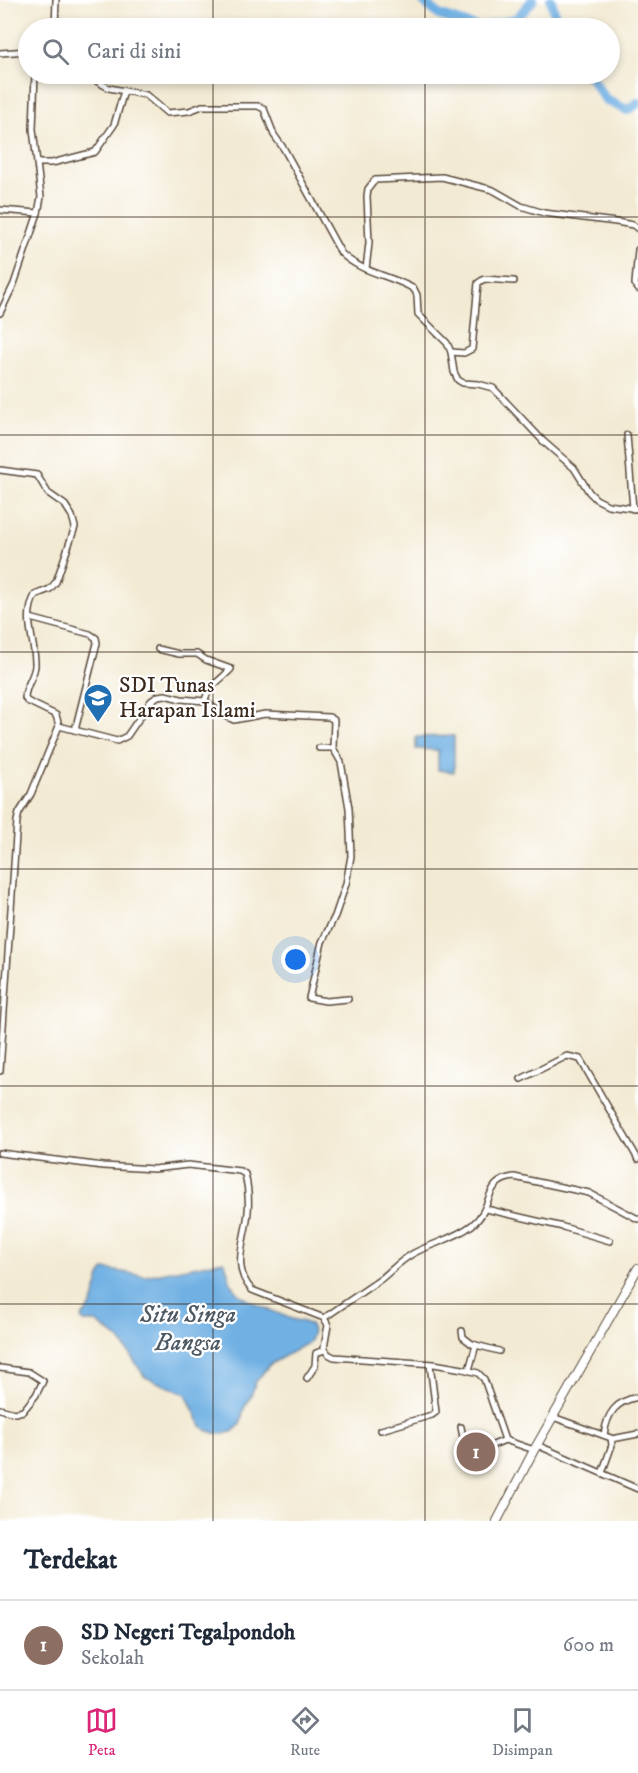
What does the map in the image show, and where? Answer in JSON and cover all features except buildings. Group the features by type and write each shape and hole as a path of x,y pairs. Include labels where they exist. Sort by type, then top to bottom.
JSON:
{"street":[{"path":"55,18 56,0"},
{"path":"0,52 18,51"},
{"path":"0,313 14,284 38,213 41,197 33,129 35,84"},
{"path":"102,84 109,88 146,95 167,113 189,111 202,106 258,106 264,109 274,135 341,252 348,260 414,289 417,295 418,314 444,339 452,352 458,380 463,383 493,388 544,442 574,468 592,496 608,505 635,509 627,435"},
{"path":"37,163 52,164 95,152 114,125 124,91"},
{"path":"366,269 369,243 367,196 371,183 375,180 442,177 493,190 521,206 544,213 616,222 633,225 638,229"},
{"path":"0,210 38,213"},
{"path":"638,250 635,284 638,289"},
{"path":"452,352 464,353 472,350 478,283 484,279 514,281"},
{"path":"0,470 37,475 48,493 65,505 72,516 75,527 56,582 53,587 35,595 30,618 35,664 26,688 25,698 56,715 59,726 31,794 19,813 0,1071"},
{"path":"30,618 90,634 96,638 97,643 75,730"},
{"path":"158,649 179,654 197,654 206,660 231,669 211,688 205,701"},
{"path":"59,726 117,741 127,736 152,701 158,696 165,695 205,701 223,715 234,720 264,714 334,720 333,748 341,762 349,808 351,856 346,884 335,916 322,942 309,998 327,1001 348,999"},
{"path":"319,748 333,748"},
{"path":"0,935 9,936"},
{"path":"521,1079 567,1056 580,1059 638,1159"},
{"path":"0,1153 103,1166 154,1169 188,1165 240,1171 245,1174 248,1214 239,1259 246,1283 252,1290 324,1318 328,1325 325,1350"},
{"path":"324,1318 414,1253 448,1240 472,1225 486,1209 493,1186 502,1178 514,1177 589,1193 638,1219"},
{"path":"486,1209 563,1227 610,1241"},
{"path":"497,1521 535,1448 634,1283 638,1268"},
{"path":"462,1331 466,1341 499,1351"},
{"path":"469,1370 476,1345"},
{"path":"325,1350 334,1357 430,1364 478,1373 484,1379 504,1440"},
{"path":"307,1378 315,1366 316,1353 325,1350"},
{"path":"381,1430 436,1412 430,1364"},
{"path":"0,1368 29,1372 42,1381 36,1395 23,1411 15,1413 0,1409"},
{"path":"604,1435 608,1416 617,1405 638,1397"},
{"path":"553,1417 612,1439 638,1434"},
{"path":"461,1427 465,1448 469,1452 504,1440 535,1448 638,1489"},
{"path":"602,1473 612,1439"}],"water":[{"path":"454,736 454,772 438,770 438,750 416,749 416,737"},
{"name":"Situ Singa Bangsa","path":"223,1261 233,1287 241,1295 270,1310 308,1324 312,1327 313,1332 308,1343 269,1365 255,1383 244,1408 240,1425 232,1432 218,1434 201,1426 186,1394 145,1377 120,1340 96,1322 84,1322 81,1318 92,1305 100,1276 105,1269 145,1276"}],"waterway":[{"path":"422,0 439,15 448,18"},
{"path":"517,18 533,0"},
{"path":"551,0 556,18"},
{"path":"595,84 606,100 627,110 638,103"}],"place":[{"name":"SDI Tunas Harapan Islami","path":"98,724"},
{"name":"SD Negeri Tegalpondoh","path":"476,1452"}]}
